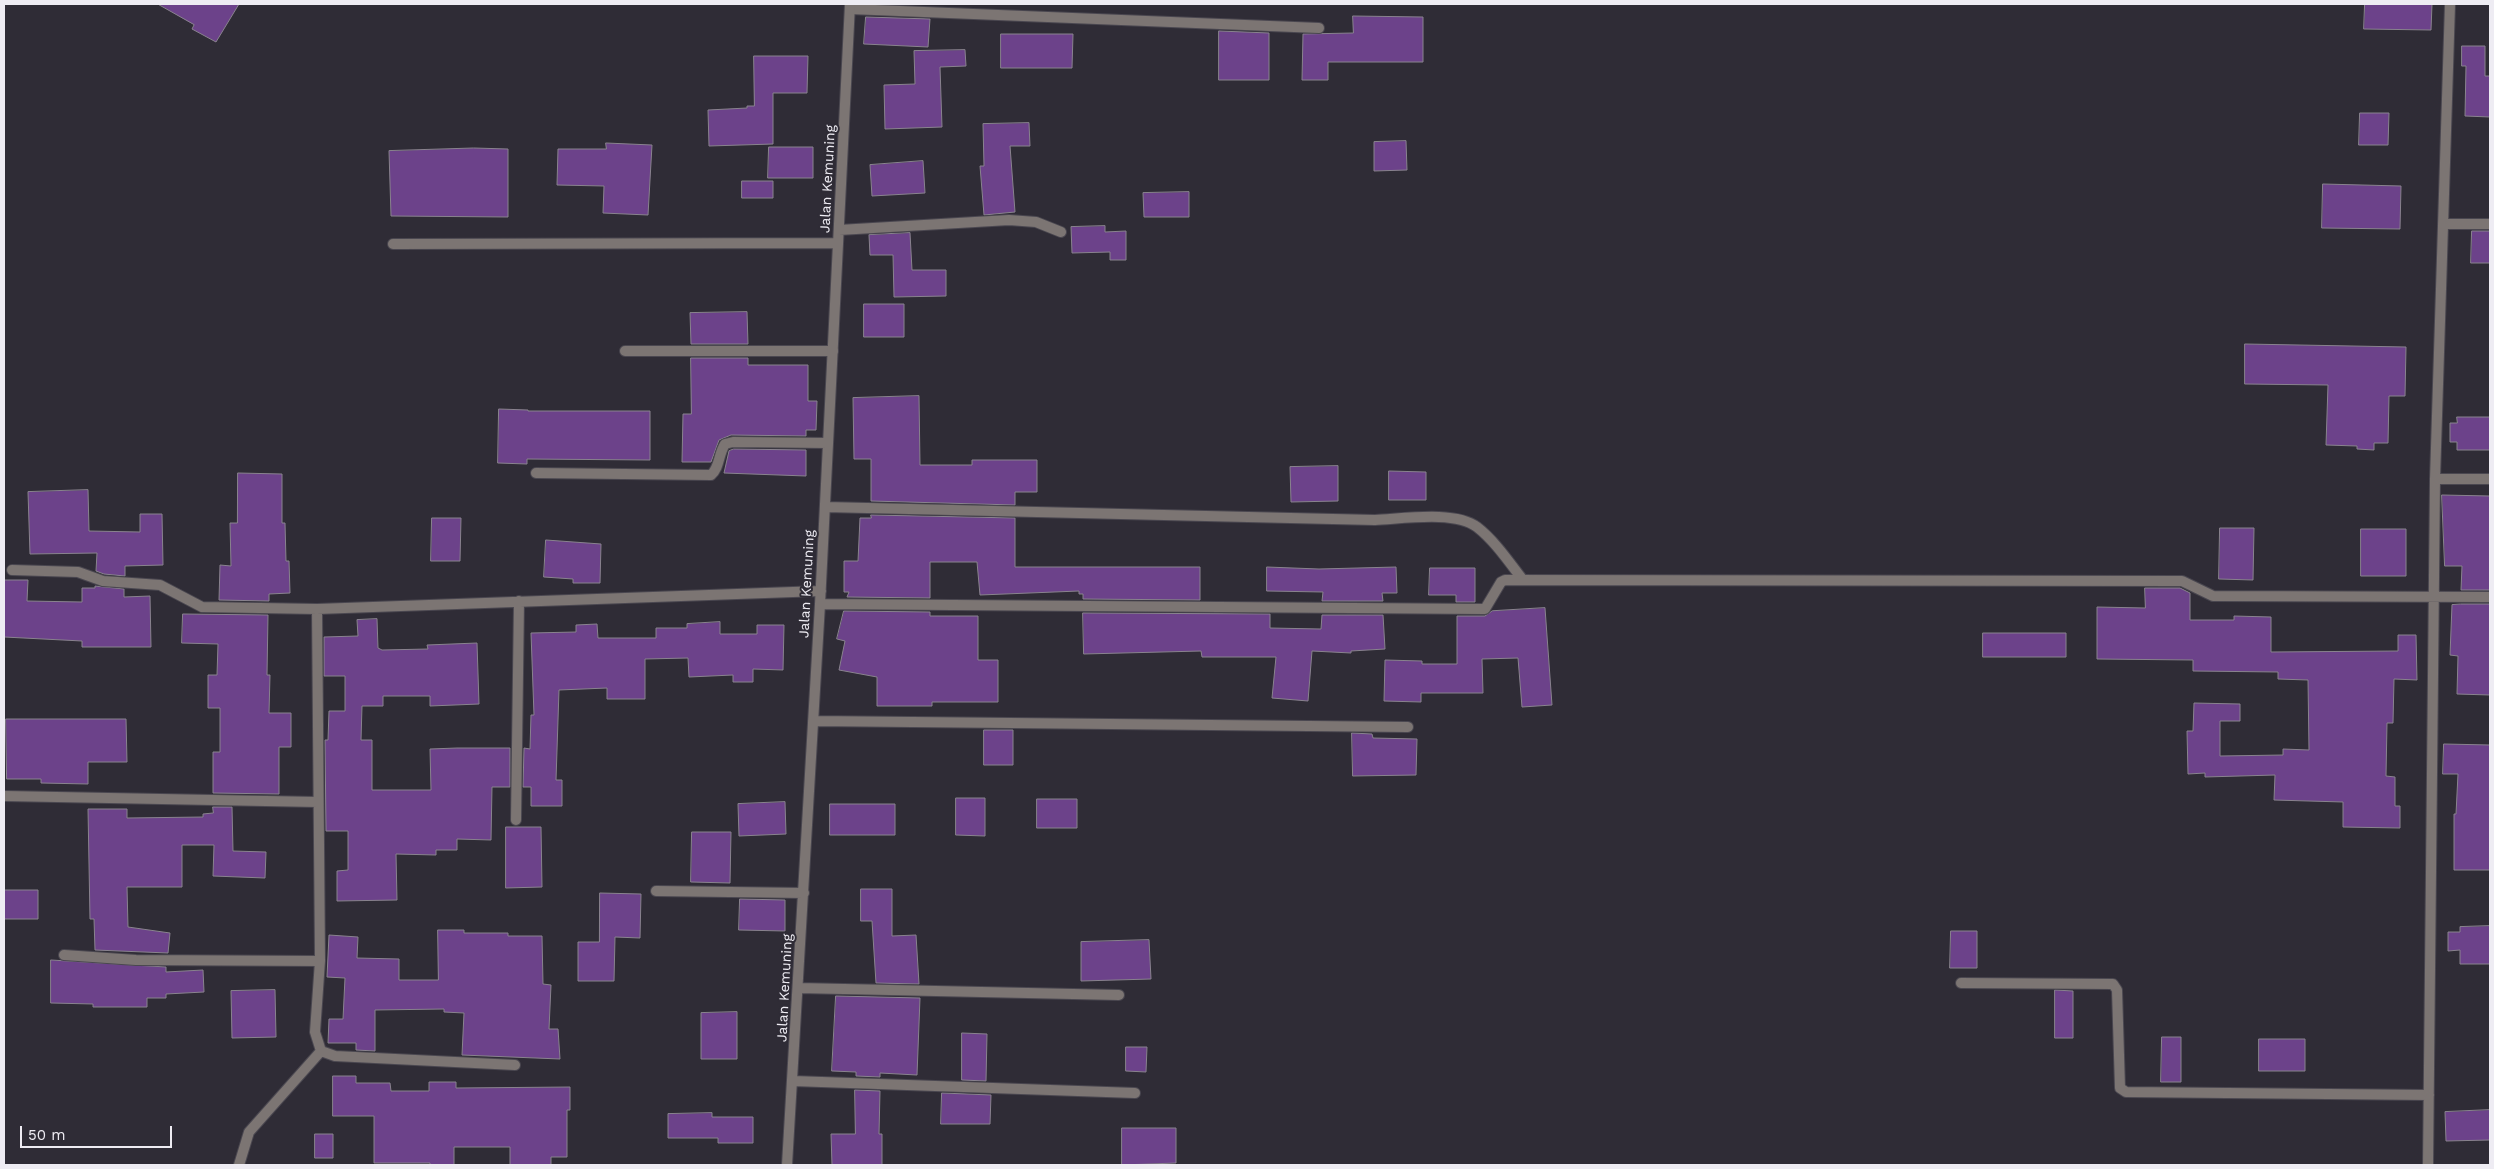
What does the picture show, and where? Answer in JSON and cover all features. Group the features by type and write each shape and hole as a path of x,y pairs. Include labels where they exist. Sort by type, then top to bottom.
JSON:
{"street":[{"path":"2428,1165 2435,478 2450,4"},
{"path":"850,6 1319,28"},
{"name":"Jalan Kemuning","path":"787,1165 821,591 850,6"},
{"path":"839,230 1009,220 1036,222 1061,232"},
{"path":"2443,224 2490,224"},
{"path":"393,244 838,242"},
{"path":"625,351 833,351"},
{"path":"536,473 711,476 717,470 721,450 725,444 733,442 828,443"},
{"path":"2435,478 2490,479"},
{"path":"825,507 1375,520 1436,517 1459,519 1476,526 1497,546 1522,580"},
{"path":"12,570 78,572 88,574 103,581 160,585 202,607 317,609 821,591"},
{"path":"820,604 1486,609 1491,604 1501,582 1522,580 2182,581 2213,596 2490,597"},
{"path":"516,820 519,601"},
{"path":"317,609 320,961 315,1032 322,1051 335,1056 515,1065"},
{"path":"813,721 1408,727"},
{"path":"4,796 318,802"},
{"path":"656,891 804,893"},
{"path":"64,954 136,960 320,961"},
{"path":"1961,983 2113,984 2116,990 2120,1088 2126,1092 2429,1095"},
{"path":"798,988 1119,995"},
{"path":"239,1165 250,1132 322,1051"},
{"path":"793,1081 1135,1093"}],"building":[{"path":"158,4 239,4 216,42 192,29 194,25"},
{"path":"2365,4 2432,4 2431,30 2364,29"},
{"path":"1353,16 1423,17 1423,62 1328,62 1328,80 1302,80 1303,34 1353,33"},
{"path":"866,17 930,19 928,47 864,44"},
{"path":"1219,31 1269,33 1269,80 1219,80"},
{"path":"1001,34 1073,34 1072,68 1001,68"},
{"path":"2462,46 2485,46 2485,76 2490,76 2490,117 2465,116 2466,66 2462,66"},
{"path":"965,50 966,66 940,67 942,127 885,129 884,85 915,84 914,51"},
{"path":"754,56 808,56 807,93 773,93 773,144 709,146 708,110 754,106"},
{"path":"2360,113 2389,113 2388,145 2359,145"},
{"path":"1029,123 1030,146 1010,146 1015,212 984,215 980,166 984,166 983,124"},
{"path":"1406,141 1407,170 1374,171 1374,142"},
{"path":"606,143 652,145 648,215 603,213 604,186 557,185 558,149 606,149"},
{"path":"769,147 813,147 813,178 768,178"},
{"path":"474,148 508,149 508,217 391,216 389,151"},
{"path":"923,161 925,193 872,196 870,165"},
{"path":"742,181 773,181 773,198 742,198"},
{"path":"2323,184 2401,186 2400,229 2322,228"},
{"path":"1189,192 1189,217 1144,217 1143,193"},
{"path":"1105,226 1105,232 1126,231 1126,260 1110,260 1110,252 1072,253 1071,227"},
{"path":"2472,231 2490,231 2490,263 2471,263"},
{"path":"910,233 912,270 946,270 946,296 894,297 893,255 870,255 869,235"},
{"path":"864,304 904,304 904,337 864,337"},
{"path":"747,312 748,344 691,344 690,313"},
{"path":"2245,344 2406,347 2405,396 2389,396 2388,443 2374,443 2374,450 2357,449 2357,446 2326,445 2328,385 2245,384"},
{"path":"691,358 748,358 748,365 808,365 808,401 817,401 816,430 806,430 806,436 731,435 719,440 711,462 682,462 683,414 691,414"},
{"path":"919,396 920,465 972,465 972,460 1037,460 1037,492 1015,492 1015,505 871,501 871,459 854,459 853,398"},
{"path":"499,409 528,411 650,411 650,460 527,459 527,464 498,463"},
{"path":"2457,417 2490,417 2490,450 2457,450 2457,442 2450,442 2450,423 2457,423"},
{"path":"734,449 806,450 806,476 724,473 729,451"},
{"path":"1338,466 1338,501 1291,502 1290,467"},
{"path":"1389,471 1426,472 1426,500 1389,500"},
{"path":"238,473 282,474 282,523 285,523 286,561 289,561 290,593 269,594 269,601 219,600 220,565 231,566 230,523 237,523"},
{"path":"88,490 89,531 140,532 140,514 162,514 163,565 125,566 125,576 104,574 96,571 97,553 30,554 28,492"},
{"path":"2442,495 2490,496 2490,590 2461,590 2462,566 2445,566"},
{"path":"871,515 1015,518 1015,567 1200,567 1200,600 1083,599 1083,594 1079,594 1079,591 980,595 977,562 930,562 930,598 847,597 849,592 844,592 844,561 858,561 860,518 871,518"},
{"path":"432,518 461,518 460,561 431,561"},
{"path":"2220,528 2254,528 2253,580 2219,579"},
{"path":"2361,529 2406,529 2406,576 2361,576"},
{"path":"546,540 601,544 600,583 573,583 573,579 544,577"},
{"path":"1267,567 1319,569 1396,567 1397,593 1382,593 1383,601 1322,601 1323,592 1267,591"},
{"path":"1430,568 1475,568 1475,602 1456,602 1456,595 1429,595"},
{"path":"4,580 28,580 27,601 82,602 82,588 95,588 95,586 124,589 124,597 150,596 151,647 82,647 82,641 4,637"},
{"path":"2145,588 2180,588 2190,593 2190,620 2234,620 2234,616 2271,617 2271,652 2398,651 2398,635 2416,635 2417,680 2394,679 2393,723 2387,723 2386,776 2395,777 2395,806 2400,806 2400,828 2343,827 2343,802 2274,800 2275,775 2205,777 2205,773 2188,774 2187,731 2193,731 2194,703 2240,704 2240,721 2220,721 2220,756 2283,755 2283,749 2309,750 2308,680 2278,679 2278,672 2193,671 2193,660 2097,659 2097,607 2145,608"},
{"path":"2490,604 2490,695 2457,694 2458,656 2450,655 2452,605"},
{"path":"1545,608 1552,705 1522,707 1518,658 1482,659 1483,693 1421,693 1421,702 1384,701 1385,660 1422,661 1422,664 1457,664 1457,616 1485,616 1492,611"},
{"path":"844,611 930,612 930,616 978,616 978,660 998,660 998,702 932,702 932,706 877,706 877,677 839,670 845,641 837,639"},
{"path":"1083,613 1270,614 1270,628 1321,629 1322,615 1383,615 1385,649 1351,651 1351,653 1312,651 1308,701 1272,698 1276,657 1202,657 1201,651 1084,654"},
{"path":"183,614 268,615 267,675 270,675 269,713 291,713 291,747 279,747 279,794 213,793 213,752 220,752 220,708 208,708 208,675 217,675 218,644 182,643"},
{"path":"377,619 378,648 382,650 428,649 427,645 477,643 479,704 430,706 430,696 383,696 383,706 362,706 361,740 372,740 372,790 431,790 430,749 457,748 510,748 510,787 492,787 491,840 457,839 457,850 436,850 436,855 396,854 397,900 337,901 337,871 348,870 348,831 326,831 325,740 328,740 329,711 345,711 345,676 324,676 324,637 358,636 357,620"},
{"path":"720,622 720,634 757,634 757,625 784,625 783,670 753,669 753,682 733,682 733,675 689,677 688,658 645,659 645,699 607,699 607,688 559,690 556,780 562,780 562,806 531,806 531,787 523,787 524,748 530,749 531,715 534,715 531,633 576,632 576,625 597,624 598,638 656,638 656,628 687,628 687,624"},
{"path":"1983,633 2066,633 2066,657 1983,657"},
{"path":"6,719 126,719 127,762 88,762 88,784 41,783 41,779 7,779"},
{"path":"984,730 1013,730 1013,765 984,765"},
{"path":"1352,733 1372,734 1373,738 1417,739 1416,775 1353,776"},
{"path":"2444,744 2490,745 2490,870 2454,870 2454,814 2456,814 2458,774 2443,774"},
{"path":"956,798 985,798 985,836 956,835"},
{"path":"1037,799 1077,799 1077,828 1037,828"},
{"path":"785,802 786,834 739,836 738,804"},
{"path":"830,804 895,804 895,835 830,835"},
{"path":"213,807 232,807 233,851 266,852 265,878 213,876 214,845 182,845 182,887 127,887 128,927 170,933 168,953 95,950 94,919 90,919 88,809 127,809 127,818 203,817 203,814 213,813"},
{"path":"506,827 541,827 542,887 506,888"},
{"path":"692,832 731,832 730,883 691,882"},
{"path":"861,889 892,889 892,936 916,935 919,984 876,983 872,921 861,921"},
{"path":"4,890 38,890 38,919 4,919"},
{"path":"600,893 641,894 640,938 615,937 614,981 578,981 578,942 599,942"},
{"path":"740,899 785,900 785,931 739,930"},
{"path":"2490,926 2490,964 2460,964 2460,950 2448,951 2448,932 2460,932 2460,927"},
{"path":"438,930 464,930 464,933 508,933 508,936 542,936 543,984 551,985 549,1029 558,1029 560,1059 462,1055 464,1013 444,1012 444,1009 375,1010 375,1051 356,1050 356,1043 328,1043 329,1019 343,1019 345,978 327,977 329,935 358,937 357,958 399,959 399,980 438,980"},
{"path":"1951,931 1977,931 1977,968 1950,968"},
{"path":"1149,940 1151,979 1081,981 1081,942"},
{"path":"51,960 166,967 166,972 203,970 204,992 166,994 166,998 147,998 147,1007 93,1007 93,1004 51,1003"},
{"path":"275,990 276,1037 232,1038 231,991"},
{"path":"2055,990 2073,991 2073,1038 2055,1038"},
{"path":"836,996 920,998 917,1075 880,1073 880,1077 856,1076 856,1072 832,1071"},
{"path":"737,1012 737,1059 701,1059 701,1013"},
{"path":"962,1033 987,1034 986,1081 962,1080"},
{"path":"2162,1037 2181,1037 2181,1082 2161,1082"},
{"path":"2259,1039 2305,1039 2305,1071 2259,1071"},
{"path":"1126,1047 1147,1047 1146,1072 1126,1071"},
{"path":"333,1076 356,1076 356,1083 390,1083 391,1091 429,1091 429,1082 456,1082 456,1088 570,1087 570,1110 567,1110 567,1157 551,1157 551,1165 510,1165 510,1147 454,1147 454,1165 374,1163 374,1116 333,1116"},
{"path":"855,1090 880,1091 879,1134 882,1134 882,1165 832,1165 831,1134 855,1134"},
{"path":"942,1093 991,1095 990,1124 941,1124"},
{"path":"2490,1110 2490,1140 2446,1141 2445,1112"},
{"path":"712,1113 712,1117 753,1117 753,1143 718,1143 718,1138 668,1138 668,1114"},
{"path":"1122,1128 1176,1128 1176,1163 1122,1165"},
{"path":"315,1134 333,1134 333,1158 315,1158"}]}
